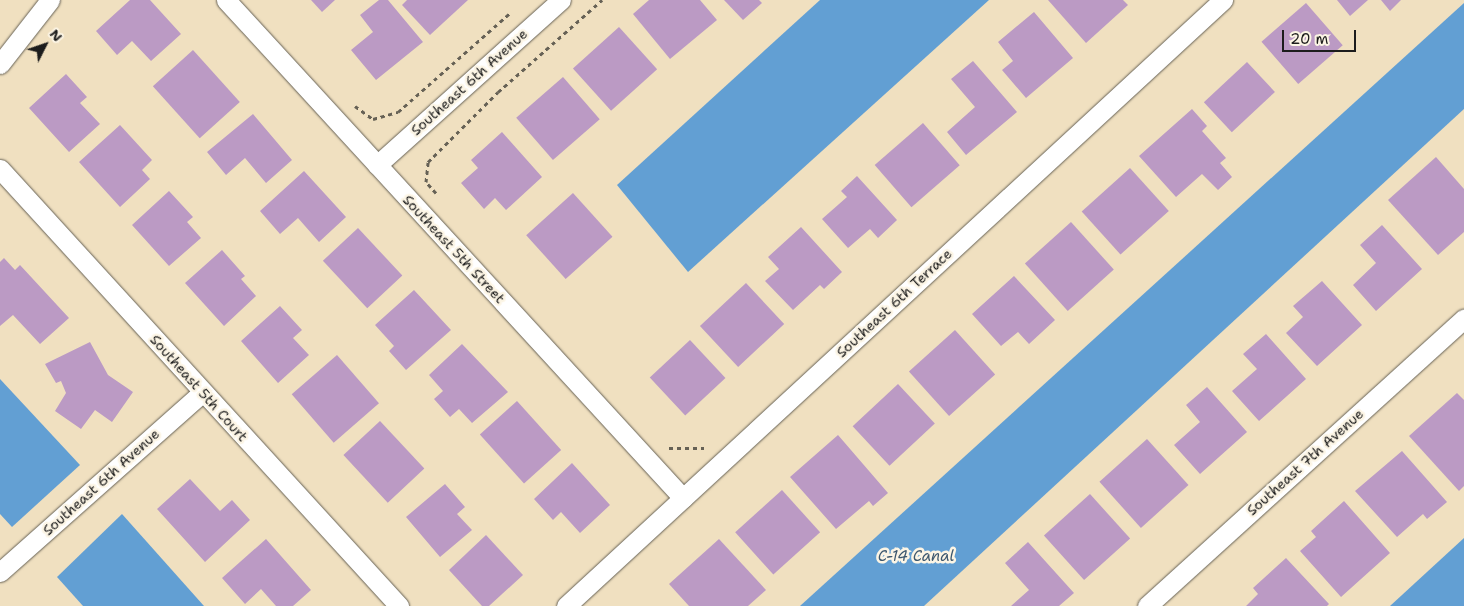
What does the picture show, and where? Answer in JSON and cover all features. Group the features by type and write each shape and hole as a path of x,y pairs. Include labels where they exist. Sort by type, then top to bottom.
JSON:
{"street":[{"path":"0,64 50,0"},
{"name":"Southeast 5th Street","path":"226,0 683,498"},
{"name":"Southeast 6th Avenue","path":"377,165 561,0"},
{"name":"Southeast 6th Terrace","path":"566,606 1223,0"},
{"name":"Southeast 5th Court","path":"0,169 399,606"},
{"name":"Southeast 7th Avenue","path":"1147,606 1464,318"},
{"name":"Southeast 6th Avenue","path":"0,572 203,392"}],"path":[{"path":"439,197 426,182 428,162 498,92 602,0"},
{"path":"354,105 374,118 398,112 518,6"},
{"path":"665,444 672,450 704,449 710,443"}],"water":[{"path":"820,0 989,0 688,272 617,185"},
{"name":"C-14 Canal","path":"1464,3 1464,109 924,606 800,606"},
{"path":"0,379 80,465 12,527 0,514"},
{"path":"122,514 204,606 83,606 57,577"},
{"path":"1464,538 1464,606 1390,606"}],"building":[{"path":"130,0 150,0 181,34 151,61 132,41 117,55 96,31"},
{"path":"311,0 335,0 322,12"},
{"path":"379,0 388,0 423,42 376,80 351,50 373,32 360,15"},
{"path":"407,0 468,0 430,35 402,5"},
{"path":"649,0 700,0 717,20 670,59 633,14"},
{"path":"724,0 759,0 762,3 743,20"},
{"path":"1048,0 1123,0 1128,5 1086,43"},
{"path":"1337,0 1368,0 1350,16"},
{"path":"1381,0 1401,0 1390,11"},
{"path":"1306,3 1343,45 1298,84 1261,42"},
{"path":"1034,12 1073,58 1026,98 1002,70 1013,61 998,42"},
{"path":"619,27 657,69 611,111 573,68"},
{"path":"193,50 240,102 200,138 153,86"},
{"path":"973,61 1017,112 966,155 947,132 975,107 951,79"},
{"path":"1247,62 1275,92 1232,132 1204,102"},
{"path":"66,74 87,97 80,103 100,124 69,152 29,108"},
{"path":"563,77 600,119 553,160 516,118"},
{"path":"1192,109 1207,126 1202,131 1226,158 1220,163 1232,177 1218,190 1202,174 1176,197 1139,156"},
{"path":"253,114 292,160 266,183 245,158 226,175 207,152"},
{"path":"923,123 960,165 911,207 875,165"},
{"path":"120,125 152,160 142,170 150,179 120,207 79,162"},
{"path":"502,132 542,177 506,210 495,198 484,209 461,183 478,168 471,160"},
{"path":"1436,157 1464,189 1464,232 1438,255 1388,200"},
{"path":"1130,168 1169,211 1121,255 1082,211"},
{"path":"304,171 346,217 319,242 298,218 280,234 260,211"},
{"path":"857,176 897,220 878,238 870,229 848,248 822,219 847,197 841,191"},
{"path":"169,191 193,217 187,222 201,238 169,266 132,225"},
{"path":"573,193 612,237 566,279 526,235"},
{"path":"1071,222 1114,270 1068,311 1025,263"},
{"path":"1382,225 1422,269 1376,311 1353,285 1376,263 1360,245"},
{"path":"801,227 842,272 824,289 820,285 793,310 765,281 779,269 768,257"},
{"path":"358,228 402,276 367,308 323,261"},
{"path":"222,250 245,276 241,279 256,296 224,326 185,283"},
{"path":"4,258 15,270 20,265 69,318 40,344 13,315 0,326 0,262"},
{"path":"1014,276 1055,320 1029,344 1018,332 1001,346 972,314"},
{"path":"1322,281 1362,325 1317,366 1286,333 1303,317 1293,306"},
{"path":"746,283 784,324 738,367 700,326"},
{"path":"414,290 451,330 406,370 389,351 394,346 375,325"},
{"path":"280,306 302,330 293,338 309,355 278,383 241,341"},
{"path":"955,330 995,375 949,416 909,371"},
{"path":"1266,334 1306,379 1259,421 1232,391 1257,369 1243,354"},
{"path":"690,340 725,378 685,416 650,378"},
{"path":"90,342 108,375 133,392 112,422 95,410 81,429 55,411 66,393 61,381 56,383 45,364"},
{"path":"462,344 508,392 472,423 459,409 450,417 434,399 443,391 429,375"},
{"path":"337,355 379,403 334,443 292,394"},
{"path":"898,384 935,423 889,466 853,426"},
{"path":"1207,387 1247,432 1200,474 1174,445 1200,422 1186,405"},
{"path":"1457,393 1464,400 1464,486 1459,491 1409,436"},
{"path":"517,401 561,450 524,484 480,434"},
{"path":"380,421 424,469 388,503 343,455"},
{"path":"838,435 888,493 873,506 869,501 836,529 790,477"},
{"path":"1147,439 1188,485 1141,528 1099,482"},
{"path":"1402,451 1447,502 1427,519 1423,514 1397,537 1355,491"},
{"path":"572,463 610,505 580,533 561,512 553,520 534,499"},
{"path":"190,479 220,511 232,500 250,520 205,562 157,509"},
{"path":"445,484 465,507 457,514 472,530 440,557 406,517"},
{"path":"782,490 820,532 773,575 735,532"},
{"path":"1090,494 1130,539 1084,580 1044,535"},
{"path":"1344,501 1390,553 1341,597 1300,551 1316,537 1311,531"},
{"path":"486,535 523,575 489,606 482,606 449,570"},
{"path":"266,539 311,590 293,606 276,606 261,589 245,604 222,578"},
{"path":"719,539 766,590 748,606 689,606 669,584"},
{"path":"1028,542 1074,593 1059,606 1011,606 1029,590 1005,563"},
{"path":"1286,558 1329,604 1327,606 1246,606 1258,594 1253,588"}]}
